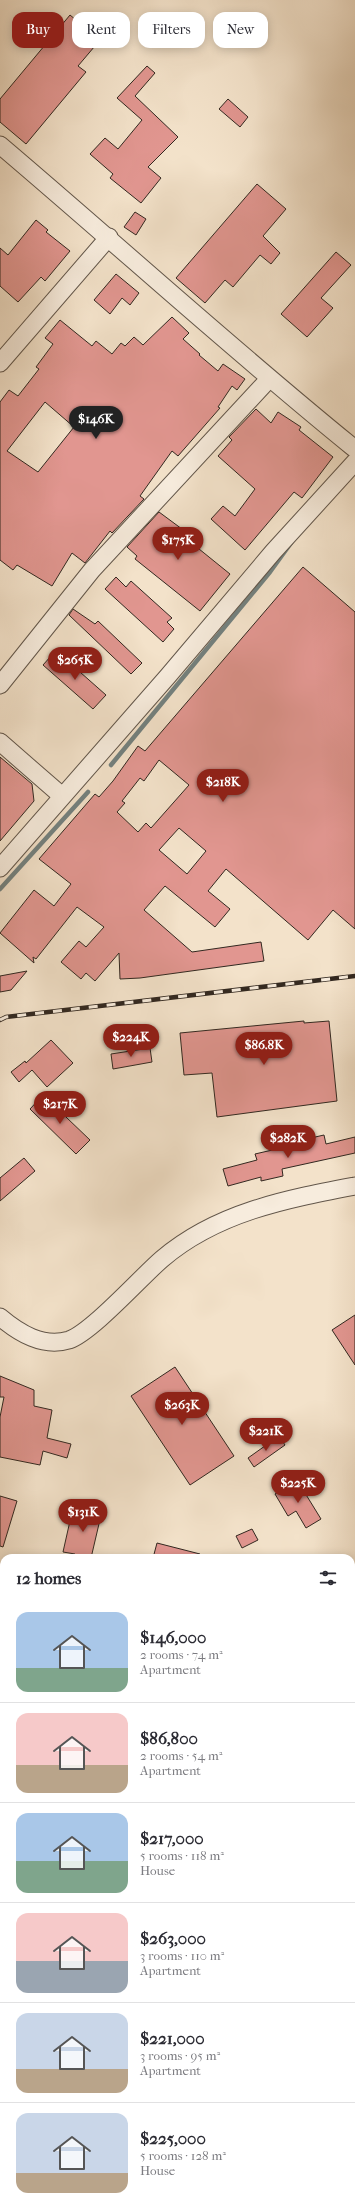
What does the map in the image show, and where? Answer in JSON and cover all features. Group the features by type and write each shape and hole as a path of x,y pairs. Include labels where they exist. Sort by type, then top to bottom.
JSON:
{"street":[{"path":"0,145 108,237 269,379 355,449"},
{"path":"0,363 108,237"},
{"path":"0,685 92,570 269,379"},
{"path":"0,868 168,676 273,552 355,462"},
{"path":"0,742 62,796"},
{"path":"0,1317 15,1329 33,1338 52,1342 69,1340 89,1327 164,1258 203,1231 243,1212 283,1200 355,1186"}],"building":[{"path":"70,15 72,17 72,48 93,48 78,66 86,72 26,144 0,122 0,99 42,48 64,48 64,22"},
{"path":"147,66 155,73 135,96 178,137 148,167 161,178 141,203 110,178 113,174 90,154 105,138 118,149 142,120 117,98"},
{"path":"228,99 248,117 240,127 219,109"},
{"path":"257,184 286,209 263,236 280,253 271,264 260,255 233,287 225,280 205,303 176,278"},
{"path":"135,212 146,219 136,235 124,227"},
{"path":"36,220 48,230 46,232 70,251 45,281 41,277 18,302 0,286 0,248 8,255"},
{"path":"336,252 351,265 321,298 333,308 307,337 281,314"},
{"path":"116,274 139,293 130,305 122,298 110,314 94,300"},
{"path":"172,317 189,333 183,339 200,354 199,355 218,371 223,364 245,379 237,390 232,386 218,407 220,408 178,456 172,451 140,496 144,499 112,533 110,531 85,563 72,553 52,586 17,565 13,570 0,560 0,402 9,390 18,396 39,369 36,367 53,344 45,338 60,320 92,346 96,341 112,354 121,343 125,346 134,337 143,345","holes":["45,402 74,427 38,472 7,451"]},
{"path":"256,409 271,423 278,412 301,427 299,430 333,457 302,498 294,492 245,550 211,519 223,506 235,516 255,489 218,456 232,440 229,437"},
{"path":"159,512 186,532 183,536 230,574 200,611 135,559 137,556 127,547"},
{"path":"303,567 355,612 355,929 333,910 308,940 226,869 208,891 230,909 215,927 165,886 144,910 192,952 261,942 264,961 140,978 120,979 119,953 95,981 86,973 81,979 61,962 79,941 86,947 104,927 77,907 36,959 33,957 34,963 0,933 34,890 54,906 71,884 39,859 95,794 99,797 113,781 138,746 145,751","holes":["159,760 189,785 151,828 146,823 138,832 117,812 125,803 122,801 140,778 144,781","179,828 206,851 187,874 159,850"]},
{"path":"116,577 126,587 131,581 172,618 167,622 174,629 163,642 105,589"},
{"path":"73,609 95,624 98,621 142,663 131,674 69,615"},
{"path":"51,656 58,662 63,657 106,695 93,709 43,665"},
{"path":"0,757 32,784 34,801 0,841"},
{"path":"27,971 11,990 0,992 0,976"},
{"path":"304,1021 304,1023 329,1021 337,1101 217,1117 212,1073 184,1075 180,1033"},
{"path":"51,1040 73,1063 47,1087 32,1070 19,1082 11,1072 25,1061 26,1063"},
{"path":"150,1048 152,1062 113,1069 111,1054"},
{"path":"43,1095 90,1140 76,1154 30,1109"},
{"path":"324,1135 326,1144 355,1137 355,1153 282,1169 283,1176 261,1181 261,1177 228,1186 223,1169 257,1160 255,1154 281,1148 280,1145"},
{"path":"24,1158 35,1171 0,1201 0,1178"},
{"path":"355,1315 355,1365 332,1330"},
{"path":"175,1367 234,1456 190,1485 131,1396"},
{"path":"0,1376 34,1390 34,1406 52,1410 47,1438 71,1444 67,1458 43,1451 40,1465 0,1457 0,1417 4,1397 0,1397"},
{"path":"279,1436 285,1445 254,1467 248,1458"},
{"path":"297,1480 321,1519 306,1528 296,1511 288,1516 275,1494"},
{"path":"0,1496 17,1501 3,1547 0,1546"},
{"path":"86,1507 102,1511 92,1554 63,1552 72,1512 84,1515"},
{"path":"252,1529 258,1540 242,1548 236,1536"},
{"path":"157,1543 200,1554 154,1554"}],"waterway":[{"path":"111,765 270,572 291,543"},
{"path":"0,889 88,792"}],"railway":[{"path":"0,1020 6,1017 355,976"}]}
